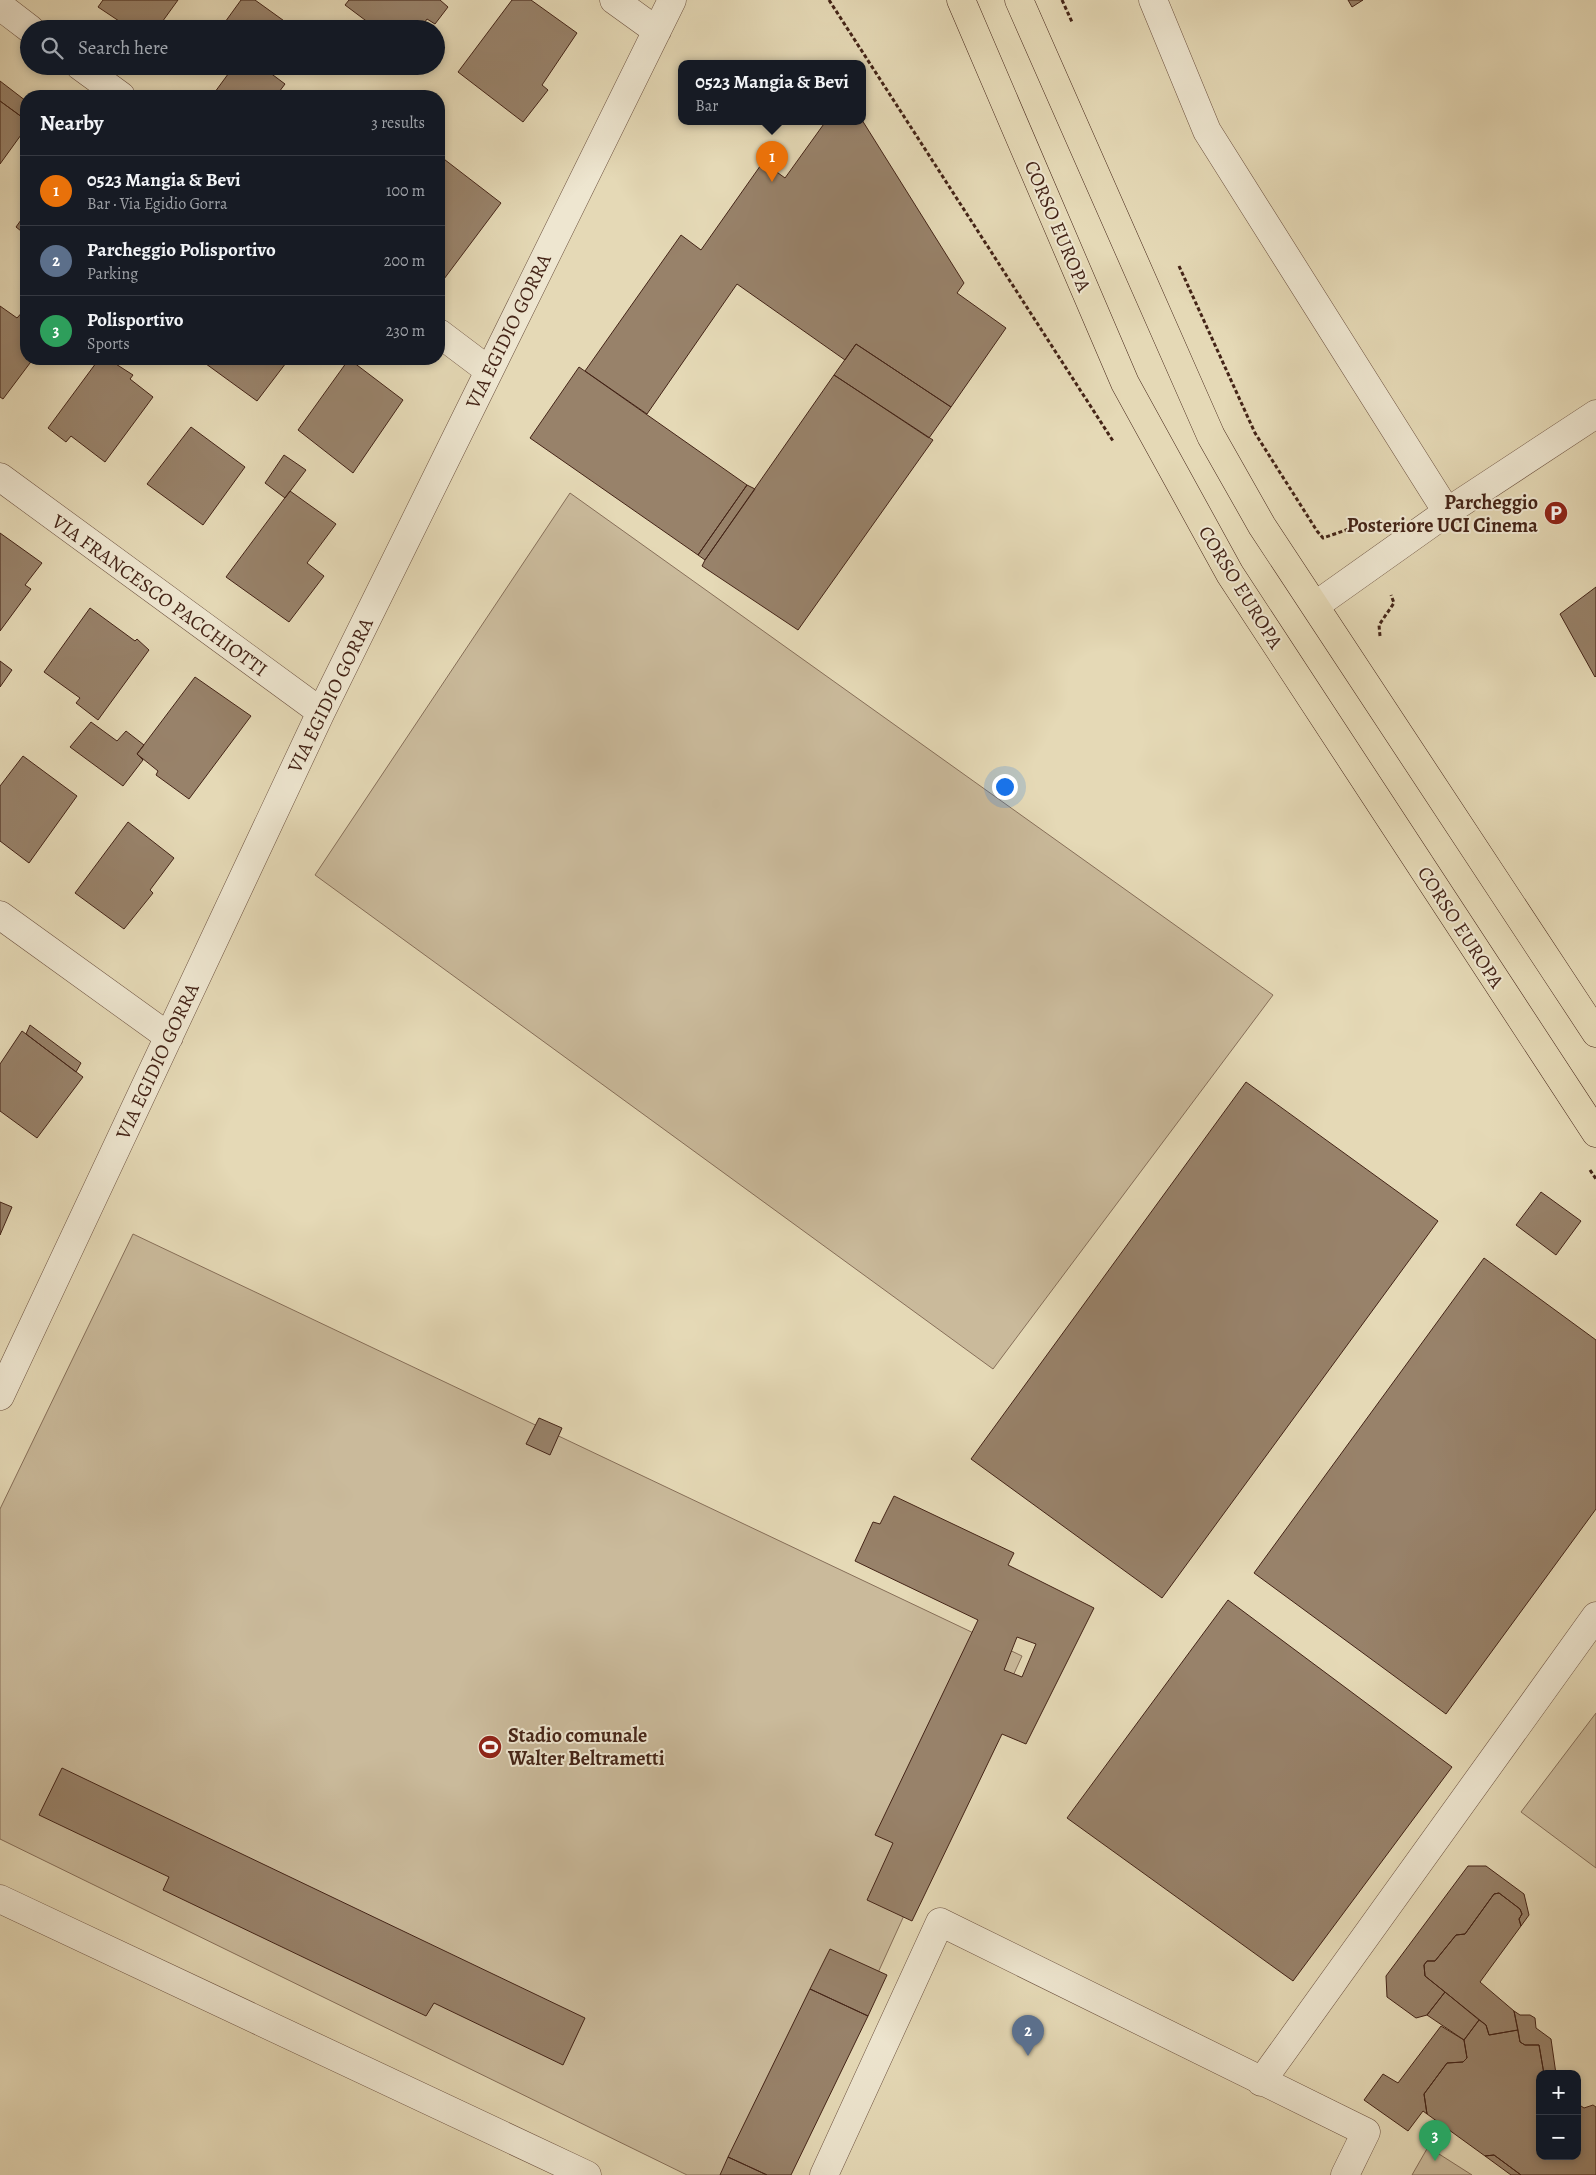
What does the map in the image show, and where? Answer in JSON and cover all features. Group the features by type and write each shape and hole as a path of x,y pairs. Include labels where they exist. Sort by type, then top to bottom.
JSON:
{"main road":[{"name":"CORSO EUROPA","path":"961,0 1125,382 1230,574 1596,1133"},
{"path":"1019,0 1211,436 1262,526 1316,605 1596,1033"}],"street":[{"path":"614,0 657,31"},
{"name":"VIA EGIDIO GORRA","path":"0,1396 321,712 672,0"},
{"path":"1153,0 1207,131 1447,512"},
{"path":"0,6 20,21"},
{"path":"92,75 113,90"},
{"path":"445,338 488,370"},
{"path":"1316,605 1447,512 1596,414"},
{"name":"VIA FRANCESCO PACCHIOTTI","path":"0,477 321,712"},
{"path":"0,915 169,1036"},
{"path":"1261,2082 1596,1616"},
{"path":"0,1899 586,2175"},
{"path":"824,2175 940,1922 1261,2082 1366,2132 1345,2175"}],"path":[{"path":"1062,0 1073,26"},
{"path":"1178,264 1256,433 1317,531 1324,538 1349,528 1362,539"}],"shaded area":[{"path":"570,493 1273,995 993,1369 315,875"},
{"name":"Stadio comunale Walter Beltrametti","path":"133,1234 1022,1656 786,2175 687,2175 0,1839 0,1509"},
{"path":"1596,1713 1596,1868 1521,1812"},
{"path":"1428,2147 1472,2175 1412,2175"}],"building":[{"path":"103,0 178,0 164,20 118,20 98,7"},
{"path":"241,0 255,0 283,20 227,20"},
{"path":"349,0 440,0 448,7 438,20 365,20 345,5"},
{"path":"512,0 531,0 577,33 542,85 548,90 523,122 458,72"},
{"path":"1348,0 1363,0 1352,7"},
{"path":"227,75 273,75 285,84 280,90 216,90"},
{"path":"0,81 20,96 20,116 0,101"},
{"path":"0,101 20,116 20,136 0,164"},
{"path":"823,125 865,125 964,283 957,293 1006,328 951,407 856,344 845,360 737,284 647,414 585,371 681,235 701,250 763,162 785,178"},
{"path":"445,160 501,203 445,278"},
{"path":"20,221 20,230 16,227"},
{"path":"0,306 17,318 20,315 20,365 28,365 3,399 0,397"},
{"path":"856,344 951,407 929,438 834,375"},
{"path":"95,365 117,365 133,375 130,379 153,397 105,462 71,436 66,442 48,428"},
{"path":"208,365 284,365 257,401"},
{"path":"345,365 357,365 403,400 353,473 298,430"},
{"path":"579,367 747,485 698,555 530,438"},
{"path":"834,375 933,440 798,630 702,566"},
{"path":"191,427 245,467 203,525 147,484"},
{"path":"284,455 306,470 285,498 265,483"},
{"path":"747,485 755,489 705,560 698,555"},
{"path":"290,491 336,524 307,563 324,576 289,622 226,577"},
{"path":"0,533 42,563 25,585 31,589 0,631"},
{"path":"1596,587 1596,676 1595,677 1560,614"},
{"path":"90,608 135,641 137,639 149,650 98,720 76,703 80,698 44,672"},
{"path":"0,661 12,670 0,687"},
{"path":"195,677 251,716 189,799 156,775 158,771 137,754"},
{"path":"91,722 117,741 126,731 144,745 137,754 143,760 123,786 70,747"},
{"path":"23,756 77,796 29,863 0,841 0,786"},
{"path":"128,822 174,858 150,890 153,893 124,929 75,893"},
{"path":"30,1025 81,1063 76,1072 26,1034"},
{"path":"22,1031 83,1077 37,1138 0,1111 0,1064"},
{"path":"1246,1082 1438,1221 1162,1598 971,1459"},
{"path":"1541,1192 1581,1221 1556,1255 1516,1225"},
{"path":"0,1202 12,1207 0,1235"},
{"path":"1484,1258 1596,1340 1596,1509 1446,1714 1254,1573"},
{"path":"539,1418 562,1428 550,1455 526,1444"},
{"path":"894,1496 1014,1553 1008,1565 1094,1608 1026,1744 1002,1734 912,1921 867,1900 893,1843 875,1835 978,1620 855,1561 873,1522 880,1524","holes":["1017,1637 1036,1644 1022,1677 1004,1670"]},
{"path":"1228,1600 1452,1767 1293,1981 1067,1818"},
{"path":"62,1768 585,2018 563,2065 434,2003 426,2016 163,1890 169,1877 39,1815"},
{"path":"1468,1866 1486,1866 1524,1894 1529,1915 1521,1926 1519,1919 1522,1914 1520,1909 1499,1893 1494,1894 1465,1934 1456,1935 1435,1961 1427,1961 1424,1965 1425,1976 1445,1992 1427,2015 1416,2018 1387,1997 1386,1976"},
{"path":"1499,1893 1520,1909 1522,1914 1519,1919 1521,1926 1480,1982 1514,2011 1518,2030 1489,2035 1486,2025 1425,1976 1424,1965 1427,1961 1435,1961 1456,1935 1465,1934 1494,1894"},
{"path":"830,1949 887,1975 868,2016 810,1989"},
{"path":"810,1989 868,2016 791,2175 767,2175 728,2157"},
{"path":"1445,1992 1479,2020 1464,2040 1427,2015"},
{"path":"1514,2011 1520,2015 1530,2015 1535,2018 1536,2028 1551,2039 1555,2070 1543,2070 1539,2045 1525,2045 1520,2042"},
{"path":"1479,2020 1486,2025 1489,2035 1518,2030 1520,2042 1525,2045 1539,2045 1543,2070 1536,2070 1536,2160 1581,2160 1581,2106 1584,2108 1593,2105 1596,2107 1596,2175 1521,2175 1494,2155 1485,2156 1427,2114 1424,2094 1447,2063 1463,2062 1467,2058 1464,2040"},
{"path":"1441,2026 1464,2040 1467,2058 1463,2062 1447,2063 1424,2094 1427,2114 1423,2111 1408,2131 1364,2100 1383,2074 1398,2083"},
{"path":"1494,2155 1521,2175 1511,2175 1485,2156"},
{"path":"728,2157 767,2175 720,2175"}],"place":[{"name":"0523 Mangia & Bevi","path":"772,182"},
{"name":"Parcheggio Posteriore UCI Cinema","path":"1556,513"},
{"name":"Stadio comunale Walter Beltrametti","path":"490,1747"},
{"name":"Parcheggio Polisportivo","path":"1028,2056"},
{"name":"Polisportivo","path":"1435,2161"}]}
